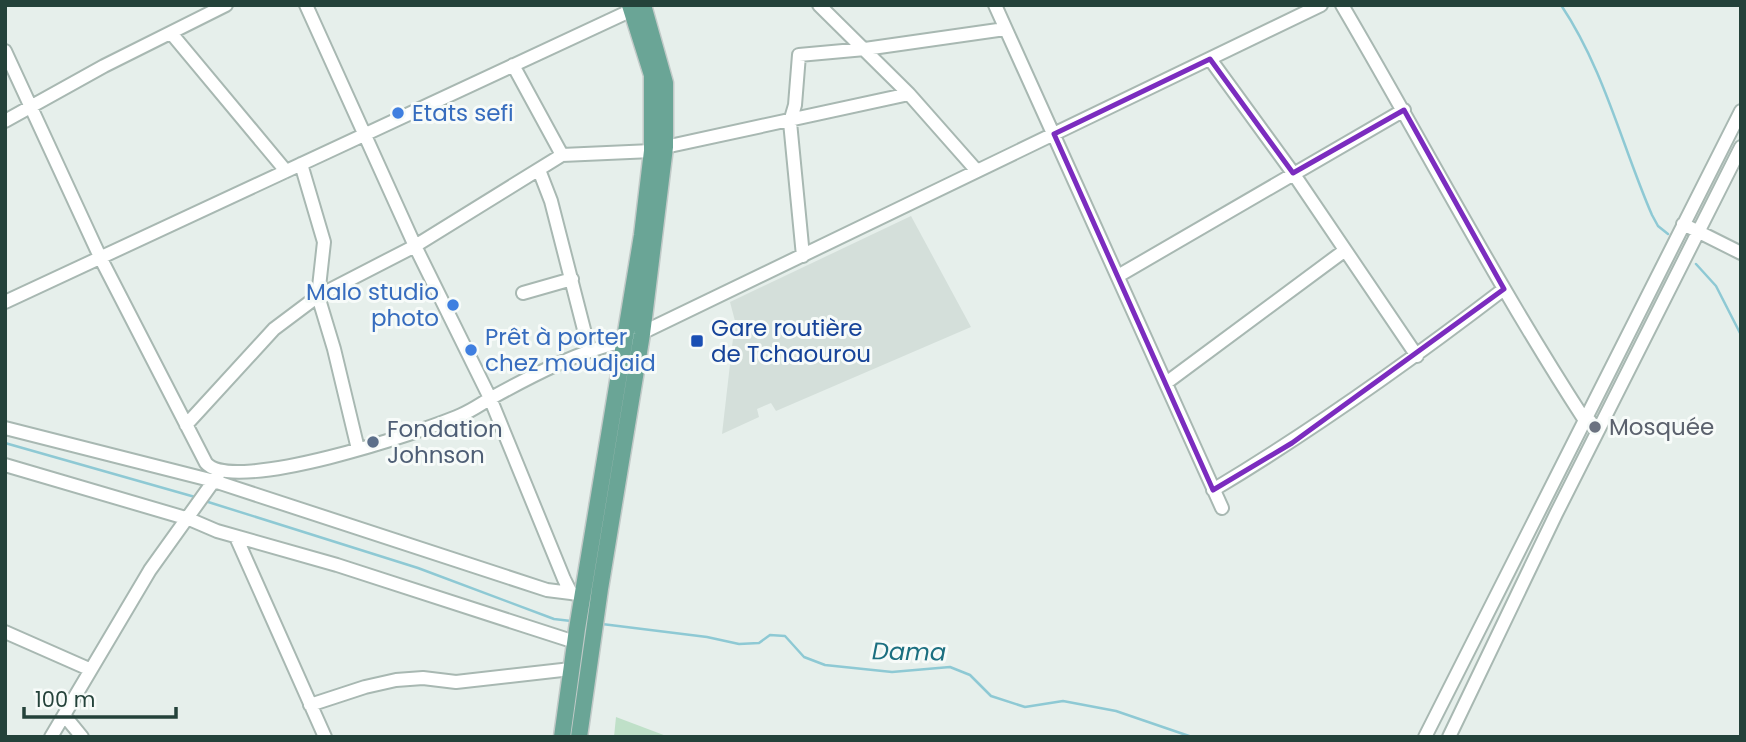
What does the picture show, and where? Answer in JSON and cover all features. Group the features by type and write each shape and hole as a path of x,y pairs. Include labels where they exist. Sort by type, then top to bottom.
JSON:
{"main road":[{"path":"579,737 594,630 583,598 642,334 659,149 652,75 639,7"},
{"path":"562,737 576,635 659,149"}],"street":[{"path":"5,121 226,5"},
{"path":"306,5 415,246 490,398 583,598"},
{"path":"819,5 909,94 977,171"},
{"path":"995,5 1222,508"},
{"path":"51,737 150,570 189,519 213,481 358,449 432,427 464,414 490,398 589,349 625,341 642,334 1321,5"},
{"path":"1342,5 1504,289 1584,419 1600,425"},
{"path":"5,302 639,7"},
{"path":"803,256 790,122 795,105 799,55 865,49 1005,29"},
{"path":"171,33 286,171"},
{"path":"5,51 101,259 213,481"},
{"path":"1210,59 1293,173 1417,356"},
{"path":"513,65 562,155"},
{"path":"186,425 274,329 318,296 415,246 562,155 659,149 909,94"},
{"path":"1118,276 1404,110"},
{"path":"1426,737 1741,111"},
{"path":"1449,737 1600,425 1700,233 1741,147"},
{"path":"301,164 324,242 318,296 358,449"},
{"path":"539,170 572,279 589,349"},
{"path":"1683,224 1741,253"},
{"path":"1166,383 1344,251"},
{"path":"523,293 572,279"},
{"path":"1213,490 1292,443 1417,356 1504,289"},
{"path":"5,428 213,481 547,590 583,598"},
{"path":"5,465 189,519 236,537 576,635"},
{"path":"236,537 326,737"},
{"path":"5,632 89,669"},
{"path":"310,705 365,687 397,680 423,678 456,682 571,669"},
{"path":"64,715 82,737"}],"highlighted area":[{"path":"1210,59 1293,173 1404,110 1504,289 1292,443 1213,490 1054,134"}],"shaded area":[{"path":"911,216 971,327 776,411 771,403 757,409 759,417 722,434 735,321 730,302"}],"green space":[{"path":"616,717 669,737 614,737"}],"waterway":[{"path":"1561,5 1601,81 1652,215 1658,226 1668,234"},
{"path":"1696,264 1716,286 1741,335"},
{"path":"5,443 195,497"},
{"path":"205,501 418,568 554,619 571,621"},
{"name":"Dama","path":"602,624 707,637 739,644 759,643 770,635 785,636 804,657 825,665 892,672 950,667 970,675 991,696 1025,707 1063,701 1116,711 1192,737"}],"place":[{"name":"Etats sefi","path":"398,113"},
{"name":"Malo studio photo","path":"453,305"},
{"name":"Gare routière de Tchaourou","path":"697,341"},
{"name":"Prêt à porter chez moudjaid","path":"471,350"},
{"name":"Mosquée","path":"1595,427"},
{"name":"Fondation Johnson","path":"373,442"}]}
